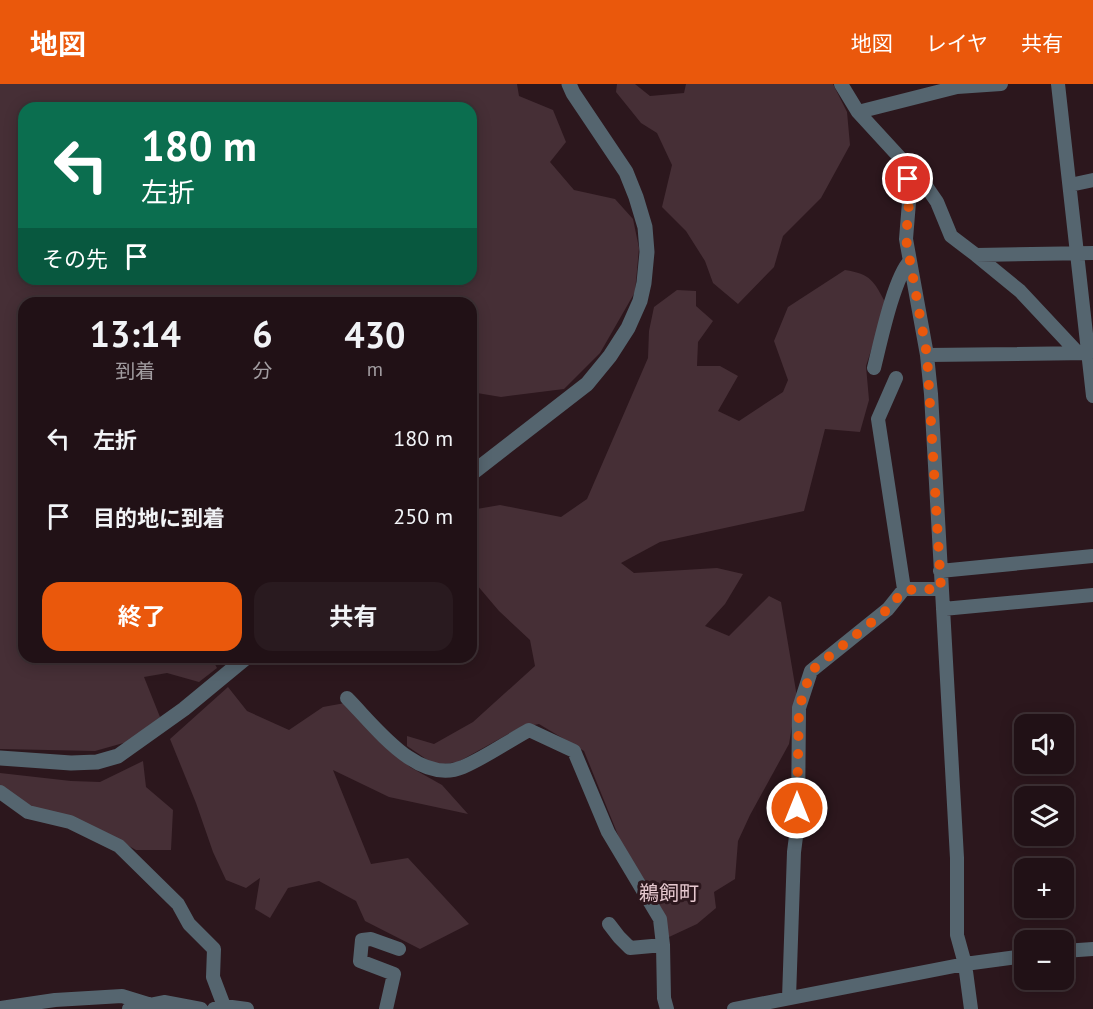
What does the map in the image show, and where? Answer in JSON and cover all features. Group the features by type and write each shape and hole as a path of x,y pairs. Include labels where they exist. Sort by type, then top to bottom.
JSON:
{"street":[{"path":"477,469 587,384 610,356 640,301 644,283 646,244 645,227 636,198 626,172 569,84"},
{"path":"841,84 858,112 903,161 910,190 906,239 927,355 957,858 957,935 965,964 971,1009"},
{"path":"858,112 957,87 1001,84"},
{"path":"1058,84 1078,254 1083,353 1093,396"},
{"path":"908,179 926,186 937,202 951,236 1020,291 1083,353"},
{"path":"1070,184 1093,180"},
{"path":"976,255 1093,253"},
{"path":"874,368 891,303 904,267 910,261"},
{"path":"927,355 1083,353"},
{"path":"896,378 878,419 904,590"},
{"path":"940,572 1093,556"},
{"path":"789,998 794,852 798,821 799,708 811,671 888,609 904,590 941,589"},
{"path":"943,609 1093,595"},
{"path":"2,756 70,763 97,762 118,756 184,709 241,663"},
{"path":"347,698 396,748 425,768 446,771 462,767 529,730 574,751 608,832 660,919 663,945 663,998 667,1009"},
{"path":"0,792 28,812 70,822 119,846 178,904 189,924 214,949 213,977 219,1008 247,1009"},
{"path":"609,924 630,948 663,945"},
{"path":"386,1009 394,974 360,961 362,940 371,939 399,950"},
{"path":"1074,950 1093,949"},
{"path":"734,1009 965,964 1014,957"},
{"path":"0,1008 55,1000 122,996 148,1004"},
{"path":"129,1009 164,1002 201,1009"}],"shaded area":[{"path":"0,84 517,84 519,96 553,110 566,142 550,162 574,190 615,199 633,219 639,248 635,292 600,353 564,389 501,397 477,393 477,297 18,297 18,663 214,663 217,668 199,682 167,673 144,677 160,717 127,742 95,751 0,749"},
{"path":"617,84 635,84 650,96 684,93 686,84 833,84 847,112 850,145 821,198 783,236 774,267 738,304 713,283 705,261 686,231 662,207 672,165 657,133 641,123 616,92"},
{"path":"845,270 866,276 878,290 886,304 866,366 869,400 860,432 825,429 804,511 660,542 621,563 634,573 717,568 743,574 725,604 705,626 729,636 769,596 781,602 797,697 789,744 738,841 735,879 714,892 716,908 697,924 669,937 658,905 620,840 584,751 539,724 519,728 458,762 435,765 407,746 407,736 434,744 473,722 535,666 530,640 499,611 477,585 477,509 500,505 561,517 587,499 648,358 649,331 654,307 677,290 696,291 696,306 713,321 698,342 697,366 720,366 738,376 718,411 739,421 783,392 788,380 774,341 788,307"},
{"path":"228,687 247,711 289,730 323,707 345,703 410,767 442,785 468,814 389,797 333,770 371,864 408,858 469,924 420,949 365,921 356,901 319,881 288,888 270,918 255,909 260,878 246,888 226,880 170,739"},
{"path":"143,761 146,787 173,810 171,850 136,850 113,837 32,807 0,785 0,773 100,782"}],"district":[{"name":"鵜飼町","path":"669,893"}],"route":[{"path":"797,808 799,708 811,671 888,609 904,590 941,589 931,394 927,355 906,239 910,190 908,179"}]}
